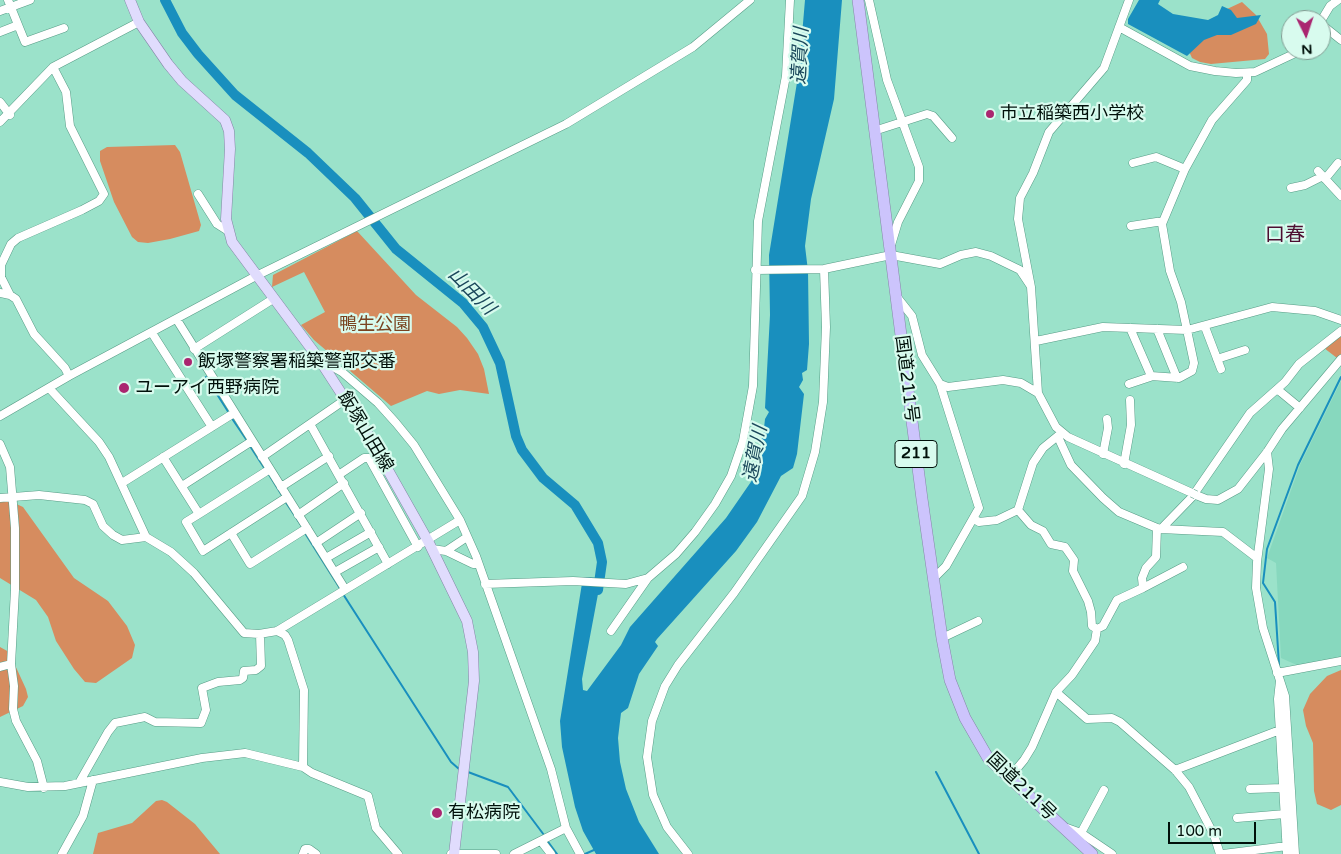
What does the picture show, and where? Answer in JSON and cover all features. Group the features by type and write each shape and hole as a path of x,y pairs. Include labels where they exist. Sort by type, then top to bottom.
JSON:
{"highway":[{"name":"国道211号","path":"858,0 942,638 950,680 965,718 988,758 1092,854"}],"main road":[{"name":"飯塚山田線","path":"130,0 139,22 182,81 225,120 229,131 230,149 226,219 228,231 239,253 319,359 346,399 430,545 467,621 473,652 474,681 453,853"}],"street":[{"path":"0,11 10,3 30,0"},
{"path":"0,416 69,376 177,320 256,276 566,124 693,48 750,0"},
{"path":"611,631 648,578 676,554 695,532 731,476 743,441 753,386 758,221 786,76 790,0"},
{"path":"869,0 881,60 917,160 919,181 898,222 890,253"},
{"path":"1129,0 1118,27 1110,57 1104,68 1049,132 1033,173 1020,198 1018,219 1031,287 1038,393 1059,434 1071,465 1119,512 1159,529 1223,532 1257,558"},
{"path":"1328,10 1338,0"},
{"path":"10,3 25,42 64,28"},
{"path":"0,122 10,114 53,67 139,22"},
{"path":"0,32 18,25"},
{"path":"1118,27 1190,66 1215,71 1247,73 1281,60"},
{"path":"1331,31 1341,40"},
{"path":"53,67 66,92 70,126 104,194 99,201 82,210 18,238 11,244 1,265 2,277 10,294 18,301 34,334 65,368 69,376"},
{"path":"1129,384 1153,376 1177,378 1188,375 1194,368 1188,330 1170,271 1164,242 1163,221 1185,169 1212,120 1247,80 1247,73"},
{"path":"0,102 10,114"},
{"path":"874,131 927,114 932,116 952,138"},
{"path":"1133,163 1156,157 1185,169"},
{"path":"1292,188 1305,185 1338,163"},
{"path":"1322,175 1341,196"},
{"path":"198,194 218,224 228,231"},
{"path":"1131,226 1163,221"},
{"path":"757,270 822,269 890,253 940,264 961,254 976,252 1001,260 1020,270 1031,287"},
{"path":"688,854 667,827 653,795 647,757 652,720 665,686 678,665 734,592 802,496 815,452 823,402 826,327 822,269"},
{"path":"0,293 10,294"},
{"path":"896,296 912,316 922,355 940,384 979,503 978,513 974,520 959,540 946,566 934,578"},
{"path":"194,349 273,299"},
{"path":"1036,341 1090,328 1188,330 1272,307 1315,311 1341,320"},
{"path":"177,320 345,589"},
{"path":"1205,326 1220,369"},
{"path":"1130,328 1149,373 1153,376"},
{"path":"1157,329 1177,378"},
{"path":"1143,588 1142,578 1146,568 1156,556 1159,529 1192,496 1250,413 1277,389 1300,364 1341,330"},
{"path":"152,333 212,427"},
{"path":"1217,359 1245,350"},
{"path":"319,359 342,372 378,403 396,423 414,445 460,520 486,584 551,769 566,828 580,854"},
{"path":"1059,434 1124,464 1212,500 1231,494 1268,452 1300,408 1341,359"},
{"path":"940,384 948,387 1013,381 1038,393"},
{"path":"49,388 99,442 122,483 146,538"},
{"path":"1277,389 1300,408"},
{"path":"262,457 346,399"},
{"path":"1124,464 1131,426 1130,400"},
{"path":"122,483 234,413"},
{"path":"1103,454 1108,428 1107,419"},
{"path":"310,424 340,474 388,564"},
{"path":"974,520 980,522 997,520 1018,510 1033,463 1043,448 1059,434"},
{"path":"182,486 252,441"},
{"path":"0,444 9,461 16,559 5,665"},
{"path":"1268,452 1269,469 1257,558 1256,588 1259,612 1286,705 1294,854"},
{"path":"281,487 329,456"},
{"path":"163,457 199,514"},
{"path":"340,474 364,458 369,458 418,547"},
{"path":"270,469 186,522 203,551 288,498"},
{"path":"298,515 344,483"},
{"path":"0,498 13,499 39,495 85,500 93,504 103,526 113,535 122,540 146,538 171,552 194,573 244,633 260,634 277,631 418,547 430,545 473,564 478,564"},
{"path":"1018,510 1031,525 1043,531 1051,544 1065,547 1074,560 1074,575 1088,601 1092,626 1096,628"},
{"path":"316,543 360,513"},
{"path":"430,545 460,520"},
{"path":"231,533 250,564 307,528"},
{"path":"326,558 371,532"},
{"path":"446,551 467,537"},
{"path":"335,572 379,547"},
{"path":"1096,628 1106,623 1117,600 1183,567"},
{"path":"486,584 574,581 626,584 648,578"},
{"path":"942,638 978,621"},
{"path":"1008,778 1024,760 1032,747 1056,692 1072,675 1095,641 1096,628"},
{"path":"277,631 285,635 288,640 304,690 303,767"},
{"path":"79,783 108,732 116,723 145,717 155,722 201,723 206,710 202,688 218,682 240,680 243,678 244,671 259,669 261,666 260,634"},
{"path":"0,658 14,686 13,709 16,721 37,760 44,788"},
{"path":"1278,677 1341,662"},
{"path":"1056,692 1087,719 1112,718 1120,722 1175,770 1189,787 1222,854 1287,850 1278,677"},
{"path":"1175,770 1280,730"},
{"path":"0,782 44,788 79,783 231,753 261,756 303,767 312,773 368,796 376,828 398,854"},
{"path":"62,854 83,816 93,780"},
{"path":"1250,789 1283,788"},
{"path":"1081,833 1104,790"},
{"path":"1237,818 1285,814"},
{"path":"517,854 566,828"},
{"path":"1063,828 1081,833 1112,854"},
{"path":"544,839 551,854"},
{"path":"303,854 306,849 309,849 316,854"},
{"path":"453,853 496,854"}],"shaded area":[{"path":"1341,381 1341,659 1299,666 1281,658 1276,563 1267,558 1300,465"}],"green space":[{"path":"1242,2 1256,15 1267,34 1269,54 1265,59 1211,64 1192,58 1187,47 1227,9"},
{"path":"175,145 180,152 201,225 199,231 148,243 138,242 132,237 114,202 100,161 100,151 107,147"},
{"name":"鴨生公園","path":"357,231 416,295 457,327 467,338 478,354 484,369 489,394 460,390 439,394 427,391 391,406 314,340 301,325 325,312 304,272 272,287 273,275"},
{"path":"1341,333 1341,354 1337,358 1324,348"},
{"path":"0,502 12,502 23,507 74,578 108,601 127,626 135,645 132,658 96,683 85,682 74,669 56,641 48,617 36,600 0,578"},
{"path":"0,647 9,652 28,697 23,706 0,717"},
{"path":"1341,670 1341,805 1331,810 1317,804 1314,791 1313,743 1306,726 1303,710 1310,694 1327,676"},
{"path":"162,800 195,824 220,854 93,854 98,833 132,823 156,801"}],"water":[{"name":"遠賀川","path":"805,0 842,0 834,99 811,199 805,246 808,271 809,344 807,370 802,373 803,380 799,387 804,394 797,454 793,468 781,476 757,522 736,551 657,639 655,642 658,646 639,674 628,708 621,713 618,738 620,762 626,789 639,822 659,854 596,854 583,831 575,807 562,747 560,721 583,577 601,578 582,679 583,690 587,691 621,645 630,627 726,518 755,476 757,452 761,449 760,440 763,437 765,419 769,412 765,408 770,315 769,255 799,70"},
{"path":"1139,0 1160,0 1158,4 1173,14 1208,20 1218,15 1222,6 1231,10 1237,18 1261,15 1256,24 1231,35 1217,35 1204,40 1187,56 1128,24 1128,19"}],"waterway":[{"name":"山田川","path":"165,0 182,33 235,95 308,153 355,198 396,249 463,303 483,327 500,363 516,436 522,450 543,478 575,505 598,543 602,562 598,590"},
{"path":"206,377 229,413"},
{"path":"1279,665 1275,602 1263,583 1267,549 1298,465 1341,377"},
{"path":"231,417 248,442"},
{"path":"250,446 265,469"},
{"path":"268,473 283,497"},
{"path":"285,501 303,528"},
{"path":"305,533 341,590"},
{"path":"343,594 451,762 459,769"},
{"path":"468,772 508,787 544,835"},
{"path":"936,772 979,854"},
{"path":"546,839 557,854"},
{"path":"585,854 594,850"}],"place":[{"name":"市立稲築西小学校","path":"990,114"},
{"name":"飯塚警察署稲築警部交番","path":"188,362"},
{"name":"ユーアイ西野病院","path":"124,388"},
{"name":"有松病院","path":"437,813"}],"district":[{"name":"口春","path":"1285,236"}]}
